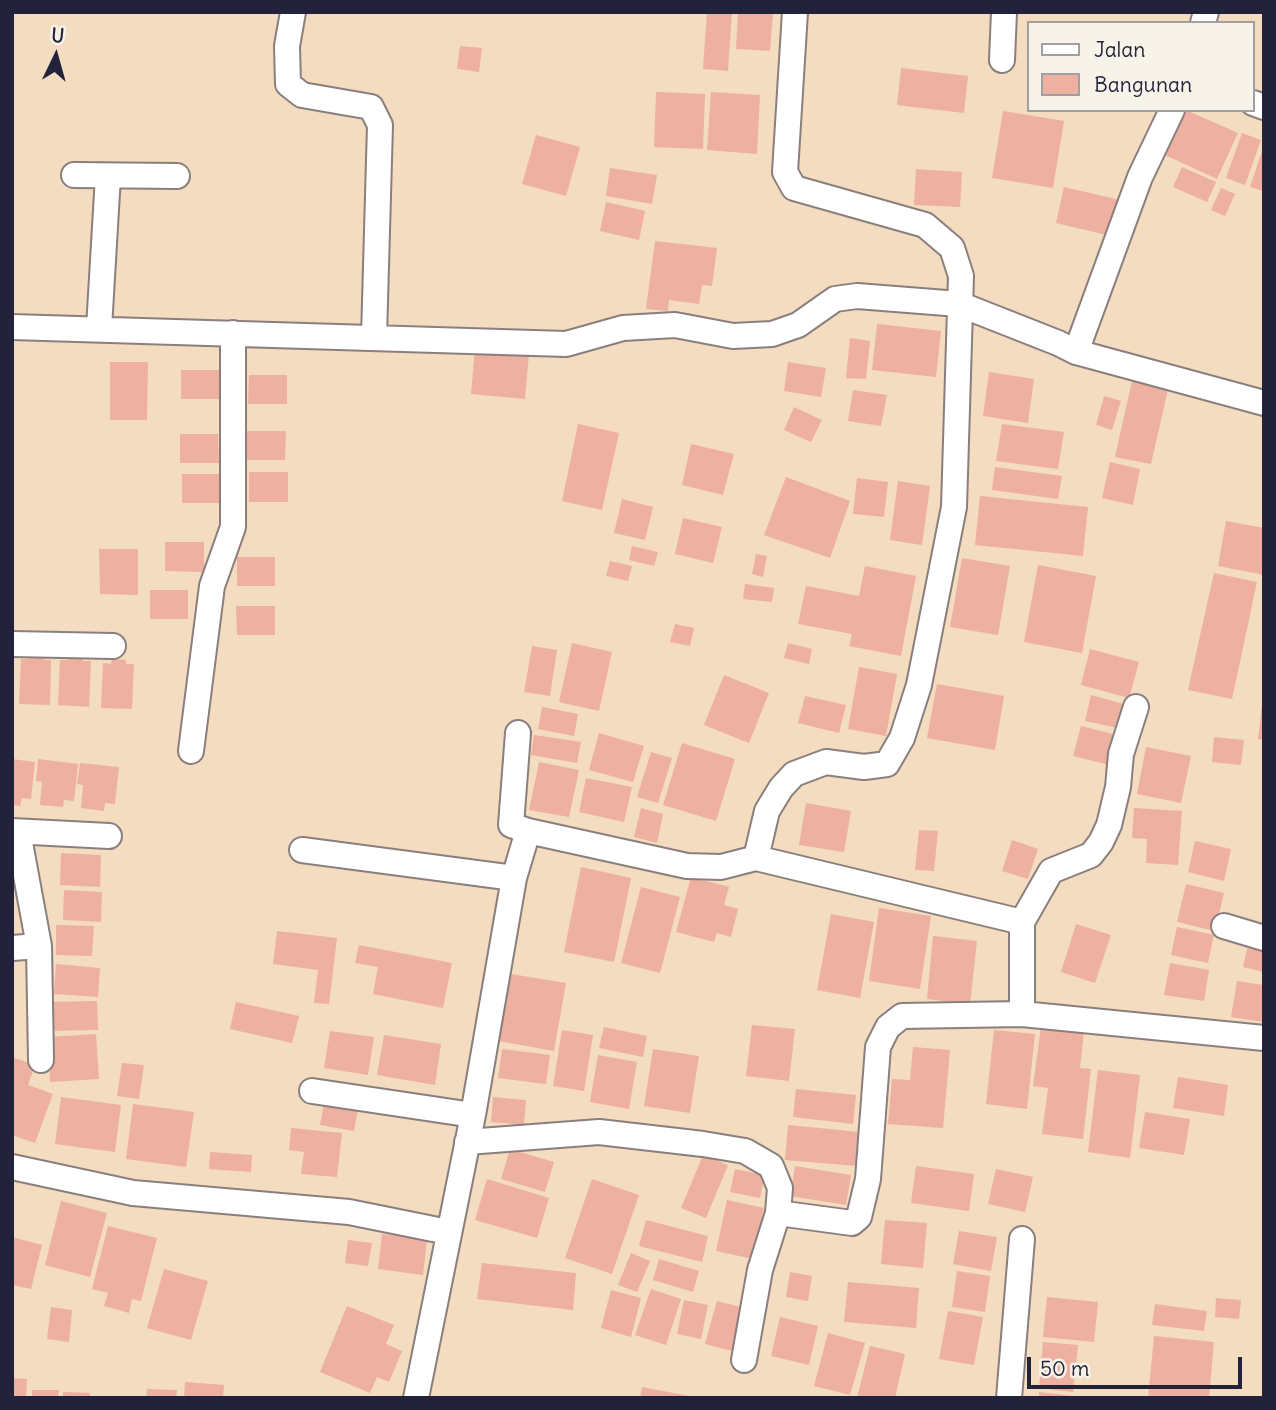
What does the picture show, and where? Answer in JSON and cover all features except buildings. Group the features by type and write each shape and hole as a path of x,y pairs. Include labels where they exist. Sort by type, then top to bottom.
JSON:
{"street":[{"path":"293,12 287,46 288,85 302,95 371,107 380,125 374,337"},
{"path":"756,858 767,811 781,788 794,774 826,762 863,767 887,764 902,738 919,685 954,507 961,275 953,248 925,225 794,188 785,172 795,12"},
{"path":"1002,60 1004,12"},
{"path":"1076,352 1140,177 1171,112"},
{"path":"74,176 177,176"},
{"path":"99,328 108,176"},
{"path":"12,327 566,344 623,328 675,324 733,336 772,334 799,325 835,299 858,296 960,304 1076,352 1264,403"},
{"path":"191,751 212,586 233,527 233,333"},
{"path":"12,644 113,646"},
{"path":"1022,1014 1022,922 1051,872 1091,855 1101,842 1109,825 1118,787 1121,754 1136,708"},
{"path":"518,733 511,825 687,866 721,867 756,858 1022,922"},
{"path":"41,1060 39,946 15,831 109,836"},
{"path":"413,1396 467,1142 514,878 528,831"},
{"path":"302,850 514,878"},
{"path":"1224,926 1264,938"},
{"path":"12,948 39,946"},
{"path":"778,1213 852,1223 859,1217 868,1179 878,1047 888,1027 902,1016 1022,1014 1264,1038"},
{"path":"312,1091 472,1115"},
{"path":"467,1142 599,1132 703,1143 745,1151 771,1166 780,1188 778,1213 760,1270 744,1360"},
{"path":"12,1167 133,1193 349,1212 449,1232"},
{"path":"1009,1398 1022,1239"}]}
